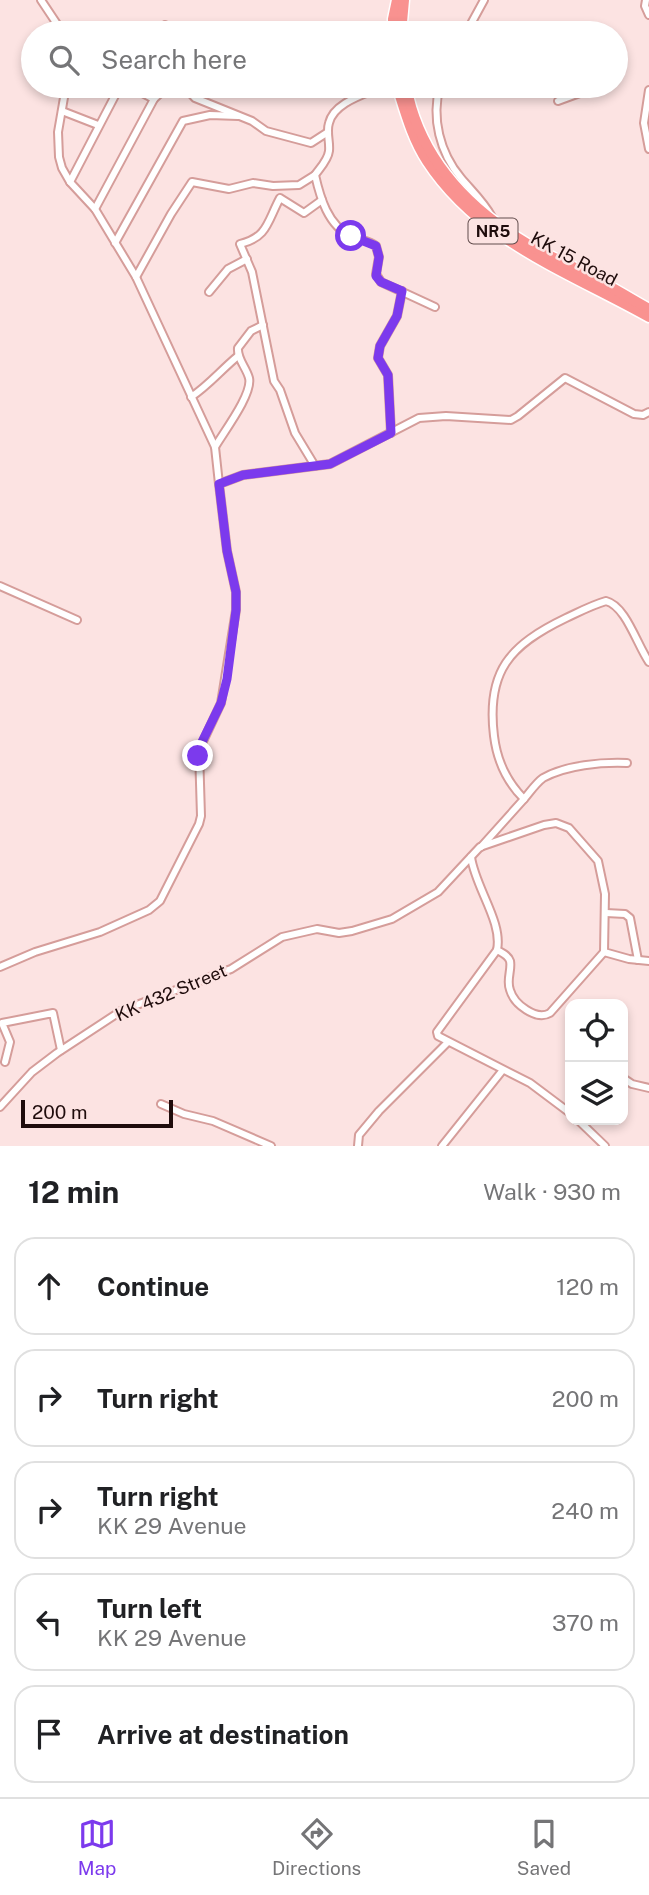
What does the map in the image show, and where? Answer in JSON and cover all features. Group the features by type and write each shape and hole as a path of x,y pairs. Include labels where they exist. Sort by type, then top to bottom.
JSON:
{"highway":[{"path":"393,21 397,0"},
{"path":"402,21 404,0"},
{"name":"KK 15 Road","path":"401,98 426,160 452,194 474,216 531,254 649,317"},
{"name":"KK 15 Road","path":"410,98 419,129 436,161 468,201 542,252 649,309"}],"street":[{"path":"41,0 56,21"},
{"path":"473,21 484,0"},
{"path":"646,0 645,6 649,15"},
{"path":"649,90 644,123 649,149"},
{"path":"0,967 57,944 100,932 149,910 160,901 199,824 199,750 221,703 227,679 236,610 236,592 227,551 215,447 136,277 95,209 70,182 59,157 58,132 64,98"},
{"path":"70,182 113,98"},
{"path":"197,98 252,121 273,134 307,143 328,132"},
{"path":"136,277 170,214 192,182 229,189 253,183 273,186 299,185 316,176 328,155 329,121 333,114 355,98"},
{"path":"439,98 437,118 444,149 454,169 485,205 494,221"},
{"path":"558,101 566,98"},
{"path":"95,209 154,99"},
{"path":"62,111 98,125"},
{"path":"115,243 183,121 210,115 238,116"},
{"path":"316,176 322,201 333,220 344,232 376,246 379,257 376,276 381,282 435,307"},
{"path":"315,466 295,433 280,390 274,381 252,272 240,244 253,242 261,237 280,198 304,213 322,201"},
{"path":"209,292 228,269 247,259"},
{"path":"391,433 388,375 378,358 380,346 397,316 402,291"},
{"path":"215,447 248,392 249,379 238,356 238,348 251,331 264,324"},
{"path":"191,397 238,356"},
{"path":"219,484 243,475 337,462 411,420 424,417 510,420 565,378 634,414 643,415 649,412"},
{"path":"0,586 77,620"},
{"path":"524,799 506,777 495,745 491,710 500,673 513,652 530,638 601,603 610,602 618,607 649,662"},
{"path":"565,1109 530,1083 438,1036 439,1029 497,950 496,928 472,869 471,858 540,780 589,766 627,764"},
{"path":"480,848 544,825 562,825 580,838 598,860 603,873 606,913 604,951 558,1004 544,1016 537,1015 515,999 509,987 510,961 497,950"},
{"name":"KK 432 Street","path":"0,1107 32,1072 121,1011 231,969 282,937 317,929 339,933 352,931 392,919 438,892 471,858"},
{"path":"606,913 625,914 630,918 638,960"},
{"path":"604,951 649,961"},
{"path":"5,1062 10,1042 1,1023 53,1013 61,1050"},
{"path":"358,1146 359,1135 379,1111 448,1042"},
{"path":"442,1146 502,1071"},
{"path":"628,1081 649,1088"},
{"path":"161,1104 184,1114 213,1121 271,1146"},
{"path":"583,1125 605,1146"}],"route":[{"path":"198,756 221,703 227,679 236,610 236,592 227,551 219,484 243,475 330,464 391,433 388,375 378,358 380,346 397,316 402,291 381,282 376,276 379,257 376,246 372,242 351,236"}]}
